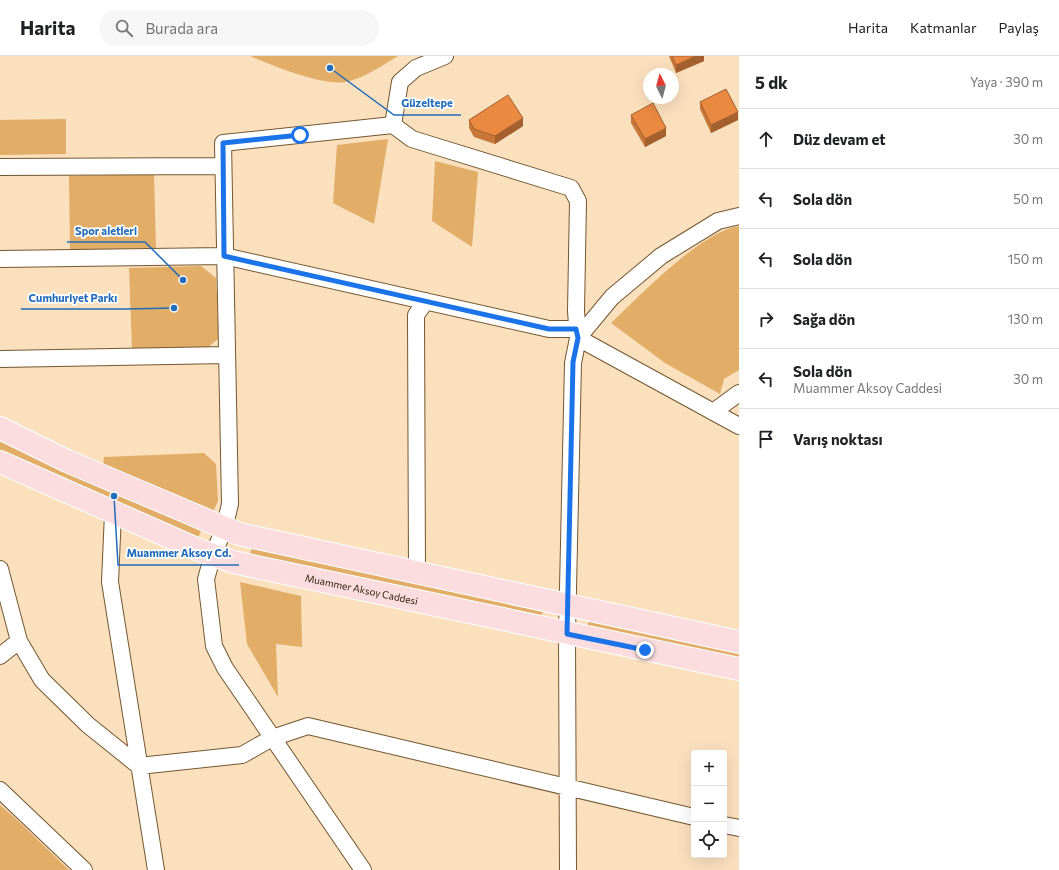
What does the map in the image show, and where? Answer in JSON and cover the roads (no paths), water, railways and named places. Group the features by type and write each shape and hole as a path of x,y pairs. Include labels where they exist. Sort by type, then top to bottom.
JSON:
{"main road":[{"path":"0,428 67,461 224,529 274,543 739,642"},
{"name":"Muammer Aksoy Caddesi","path":"0,462 113,513 214,555 258,568 739,670"}],"street":[{"path":"393,125 400,82 416,68 445,56"},
{"path":"363,870 224,668 214,646 206,579 224,529 230,504 223,143 393,125 412,139 571,188 578,201 577,334 573,362 569,605 567,634 568,870"},
{"path":"0,167 223,166"},
{"path":"577,334 612,297 661,256 718,221 739,216"},
{"path":"0,259 224,256 577,334 739,426"},
{"path":"416,573 416,315 426,301"},
{"path":"0,359 227,355"},
{"path":"713,412 739,393"},
{"path":"113,513 110,582 156,870"},
{"path":"0,569 19,642 42,680 88,725 139,766 242,755 272,738 308,726 691,817"},
{"path":"0,656 19,642"},
{"path":"0,790 84,870"},
{"path":"727,826 739,828"}],"place":[{"name":"Güzeltepe","path":"330,68"},
{"name":"Spor aletleri","path":"183,280"},
{"name":"Cumhuriyet Parkı","path":"174,308"},
{"name":"Muammer Aksoy Cd.","path":"114,496"}]}
